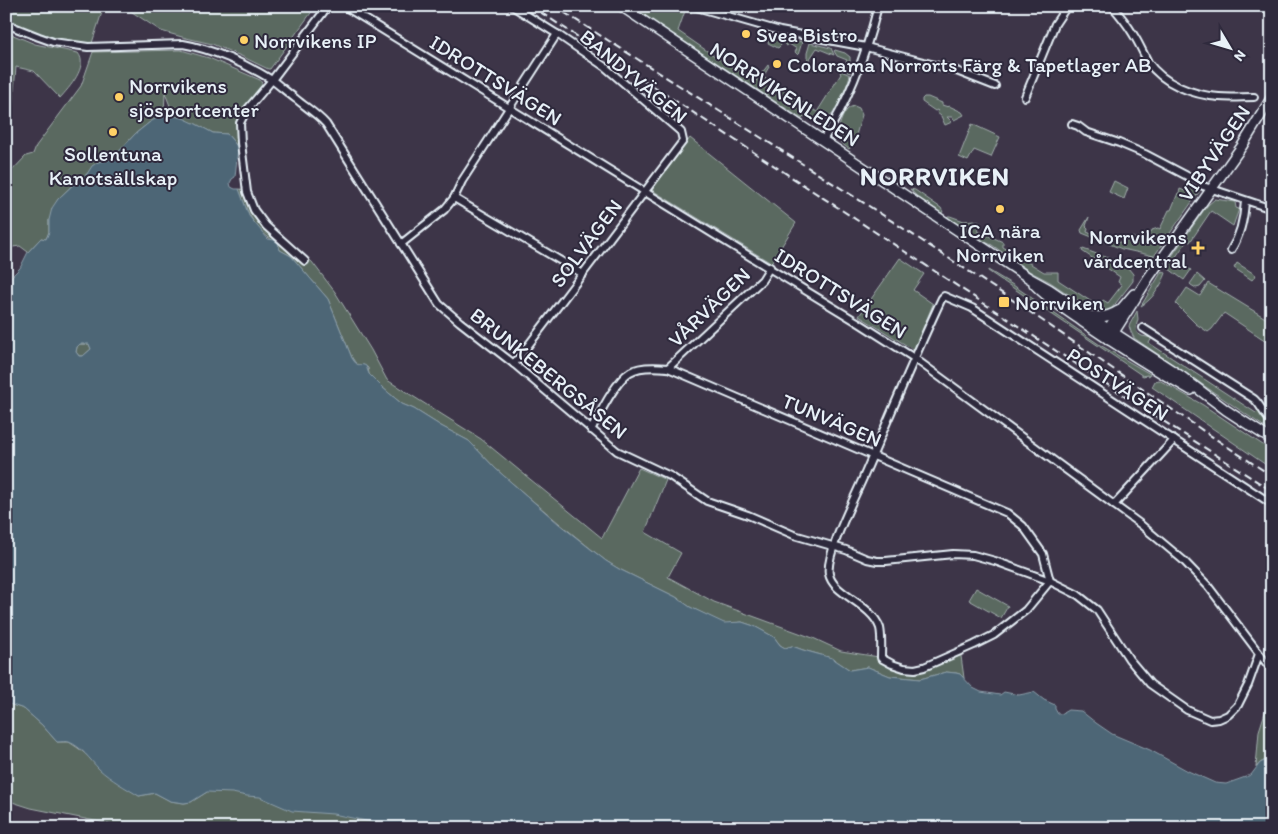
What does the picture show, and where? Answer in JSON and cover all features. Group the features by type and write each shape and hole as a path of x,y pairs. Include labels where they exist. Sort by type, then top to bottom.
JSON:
{"main road":[{"name":"NORRVIKENLEDEN","path":"621,6 1029,278 1088,315 1109,335 1140,350 1181,376 1226,410"},
{"name":"VIBYVÄGEN","path":"1109,335 1212,190 1272,97"},
{"name":"NORRVIKENLEDEN","path":"1029,278 1044,295 1109,335 1158,371 1226,410 1272,440"},
{"path":"1088,315 1096,317 1124,312 1123,326 1125,332 1140,350"}],"street":[{"path":"306,261 266,226 254,210 247,192 240,123 246,111 328,6"},
{"name":"IDROTTSVÄGEN","path":"344,6 770,267 914,358 1140,524 1184,560 1208,586 1270,669"},
{"name":"BANDYVÄGEN","path":"512,6 558,34 605,68 674,125 681,132 683,141"},
{"path":"693,6 780,31 866,47 954,70 995,86"},
{"path":"823,140 835,123 862,63 878,6"},
{"path":"1112,6 1134,34 1149,62 1161,76 1171,83 1208,95 1254,97"},
{"path":"1025,97 1064,7"},
{"name":"BRUNKEBERGSÅSEN","path":"6,24 53,42 88,47 183,44 198,47 244,65 272,80 317,114 326,124 439,304 617,451 670,476 707,501 748,515 794,535 834,546 867,559 877,561 953,554 973,555 1050,581 1078,596 1097,610 1129,659 1150,684 1187,710 1210,720 1228,715 1238,704 1248,685 1259,654"},
{"path":"401,244 444,210 454,198 462,181 558,34"},
{"path":"1072,124 1086,132 1145,154 1212,190 1272,209"},
{"name":"SOLVÄGEN","path":"514,364 683,141"},
{"path":"454,198 583,274"},
{"path":"1230,250 1237,240 1244,214 1245,201"},
{"name":"VÅRVÄGEN","path":"668,368 762,280 770,267"},
{"name":"POSTVÄGEN","path":"914,358 944,296 972,308 1272,504"},
{"path":"1144,328 1254,399 1265,416 1272,422"},
{"path":"914,358 834,546 829,573 832,584 874,616 880,630 881,658 892,664 914,669 924,667 994,635 1026,610 1050,581"},
{"name":"TUNVÄGEN","path":"591,430 616,386 630,371 650,367 668,368 1007,513 1024,526 1043,554 1050,581"},
{"path":"1114,505 1174,440"}],"green space":[{"path":"6,6 104,6 92,43 66,41 30,30 6,18"},
{"name":"Norrvikens IP","path":"109,6 316,6 270,69 268,69 212,44 161,31 129,10"},
{"path":"630,6 684,6 691,9 691,13 685,11 678,31 756,81 768,65 769,67 763,77 817,112 841,74 841,71 850,75 846,87 835,109 825,120 816,122 805,116 802,119"},
{"path":"6,32 35,44 78,53 81,58 81,64 76,77 60,98 34,71 16,67 11,125 6,130"},
{"path":"772,35 802,42 798,55 795,52 797,49 789,44 787,46 783,43 778,48 768,43"},
{"path":"810,43 831,48 834,55 817,48 809,60 807,53"},
{"path":"181,50 209,58 260,80 263,85 244,110 238,148 227,134 213,133 174,116 165,93 164,114 135,134 112,159 98,162 93,166 87,174 58,199 49,220 49,232 46,239 41,238 28,252 20,246 6,248 6,177 26,156 33,154 36,146 81,86 93,52"},
{"path":"835,50 845,53 850,57 850,73 843,70 847,60 837,56"},
{"path":"924,97 949,106 962,112 964,115 954,120 952,117 947,117 952,122 945,125 937,110 935,111 922,102"},
{"path":"850,107 859,108 862,115 853,145 849,149 841,143 837,134 845,113"},
{"path":"972,124 1000,137 991,157 974,150 968,161 959,157"},
{"path":"690,138 796,223 771,263 652,190"},
{"path":"1189,180 1198,187 1199,192 1154,256 1122,249 1082,233 1081,230 1089,217 1086,226 1088,228 1087,232 1110,238 1117,243 1133,237 1134,239 1158,228 1160,229 1180,189 1185,191"},
{"path":"1114,181 1128,188 1124,199 1109,192"},
{"path":"239,189 250,190 256,209 267,223 312,262 335,292 387,380 481,439 602,538 639,468 666,480 645,532 681,553 668,577 714,602 813,638 841,651 879,657 905,667 924,665 960,649 964,678 960,674 946,672 920,679 890,676 868,667 850,670 832,658 792,646 785,648 774,637 754,626 742,622 724,624 606,561 496,469 469,441 402,404 369,374 368,368 356,363 352,358 328,299 291,256 280,250 278,243 270,239 258,227 245,205"},
{"path":"910,189 915,190 941,208 943,212 941,213 921,201"},
{"path":"1215,199 1235,202 1236,208 1239,209 1233,226 1211,211 1190,242 1187,241 1175,258 1191,270 1184,280 1165,266 1204,210"},
{"path":"948,216 964,221 974,220 981,223 978,231 1003,242 1003,247 1044,272 1058,272 1058,280 1098,306 1103,300 1108,303 1122,285 1118,282 1120,277 1082,251 1083,249 1119,262 1133,274 1133,281 1112,308 1105,312 1095,312 1050,282 1029,271 992,245 978,239"},
{"path":"900,258 924,274 913,290 933,304 914,350 859,316"},
{"path":"1237,263 1256,275 1252,280 1234,268"},
{"path":"988,270 1100,345 1150,374 1149,376 1143,376"},
{"path":"1162,271 1166,273 1159,287 1153,296 1141,306"},
{"path":"1197,274 1205,281 1200,287 1196,288 1190,284"},
{"path":"1208,283 1272,322 1272,345 1224,313 1208,332 1196,324 1176,304 1187,288 1200,296"},
{"path":"1137,311 1137,333 1152,338 1149,343 1256,413 1259,410 1263,418 1272,424 1272,432 1134,338 1129,326"},
{"path":"79,344 89,344 91,349 83,356 79,356 76,352"},
{"path":"1159,380 1203,405 1272,451 1272,469 1152,387 1155,381"},
{"path":"976,588 1008,606 1001,618 969,600"},
{"path":"1272,688 1272,760 1263,761 1256,767 1259,731 1268,703 1268,696"},
{"path":"6,703 24,709 57,742 69,742 139,796 155,793 170,801 191,802 207,792 242,750 525,828 113,828 115,825 31,808 6,800"}],"water":[{"path":"164,114 183,118 213,133 227,134 238,148 235,177 230,183 231,187 239,189 249,216 268,239 274,240 278,243 280,250 291,256 328,299 352,358 356,363 366,366 369,374 402,404 469,441 496,469 559,524 606,561 676,597 690,607 724,623 742,622 754,626 774,637 785,648 792,646 832,658 850,670 868,667 890,676 920,679 946,672 956,673 960,674 973,688 981,692 1000,695 1004,692 1019,695 1034,692 1044,700 1055,705 1058,714 1068,710 1081,711 1112,734 1150,750 1188,771 1215,783 1226,784 1251,775 1260,763 1269,759 1272,760 1272,828 441,828 371,822 333,814 292,811 260,797 232,793 207,792 191,802 184,803 170,801 155,793 139,796 119,784 99,769 78,747 69,742 57,742 24,709 6,703 6,282 20,268 28,252 41,238 46,239 49,232 52,208 58,199 87,174 92,166 98,162 112,159 135,134","holes":["80,344 89,344 91,349 83,356 79,356 76,352 77,347"]}],"waterway":[{"path":"356,828 357,820"}],"railway":[{"path":"531,6 1272,491"},
{"path":"554,6 1008,297 1272,476"}],"place":[{"name":"Svea Bistro","path":"746,34"},
{"name":"Norrvikens IP","path":"244,40"},
{"name":"Colorama Norrorts Färg & Tapetlager AB","path":"777,64"},
{"name":"Norrvikens sjösportcenter","path":"119,97"},
{"name":"Sollentuna Kanotsällskap","path":"113,132"},
{"name":"ICA nära Norrviken","path":"1000,209"},
{"name":"Norrvikens vårdcentral","path":"1198,248"},
{"name":"Norrviken","path":"1004,302"}],"district":[{"name":"NORRVIKEN","path":"935,176"}]}
